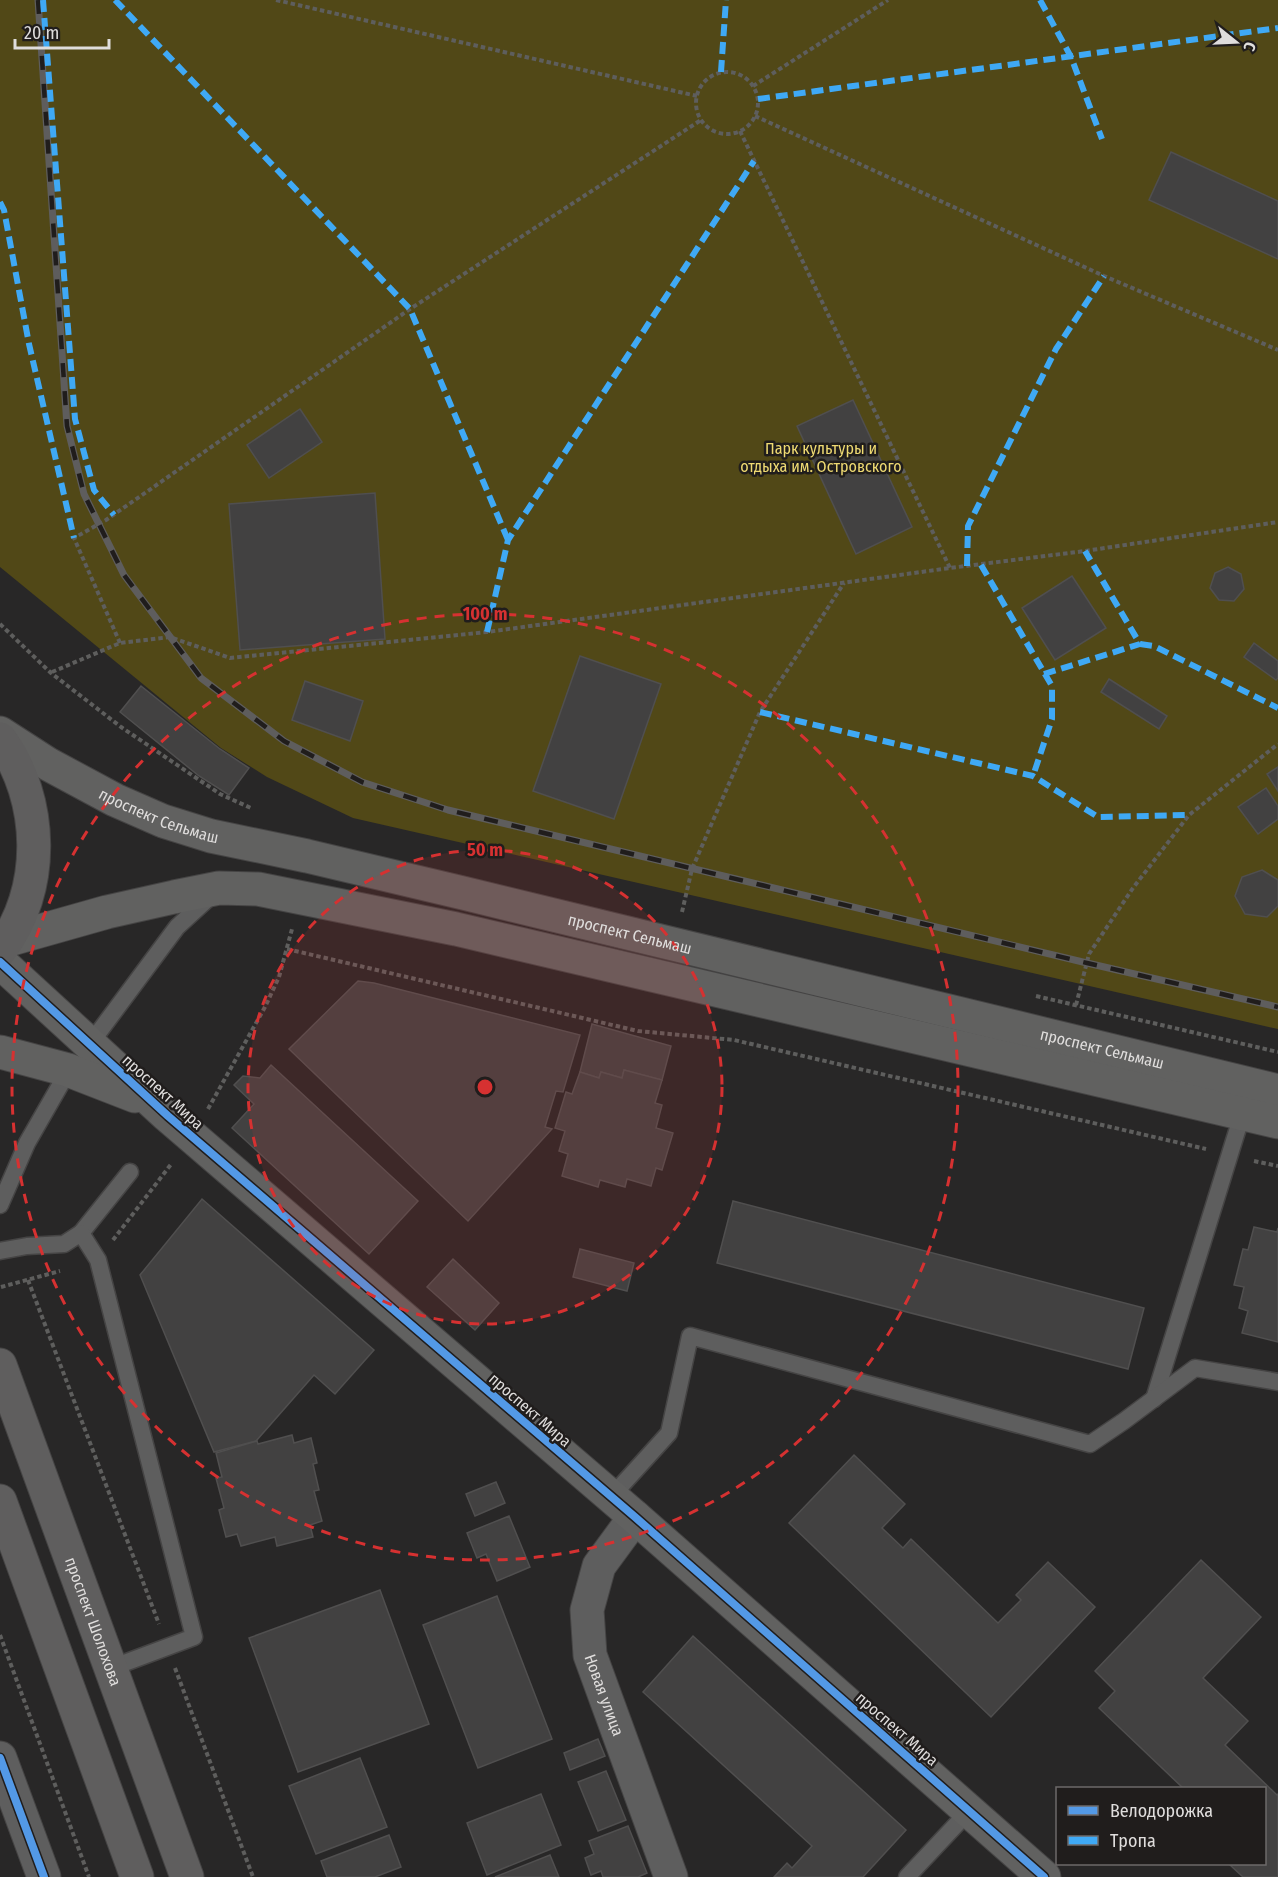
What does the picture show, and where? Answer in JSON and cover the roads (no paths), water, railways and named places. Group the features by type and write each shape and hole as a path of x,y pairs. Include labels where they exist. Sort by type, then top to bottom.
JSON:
{"main road":[{"name":"проспект Сельмаш","path":"0,733 48,764 115,800 163,821 211,836 463,893 1278,1091"},
{"path":"0,740 23,780 34,834 32,876 22,911 3,951"},
{"name":"проспект Сельмаш","path":"3,951 107,912 219,888 258,889 456,929 1278,1122"},
{"name":"проспект Мира","path":"3,951 90,1044 154,1103 623,1507 1044,1877"},
{"name":"проспект Мира","path":"0,1052 68,1070 154,1103"},
{"name":"проспект Шолохова","path":"0,1365 187,1877"},
{"path":"0,1501 137,1877"}],"street":[{"name":"Новая улица","path":"623,1507 599,1566 587,1610 590,1655 671,1877"},
{"path":"0,1758 44,1877"}],"lane":[{"path":"0,1205 27,1143 68,1070 177,927 219,888"},
{"path":"1154,1399 1242,1115"},
{"path":"0,1251 27,1246 64,1244 81,1233 130,1172"},
{"path":"81,1233 98,1260 194,1637 111,1668"},
{"path":"623,1507 669,1433 690,1336 1090,1443 1124,1421 1195,1368 1278,1382"},
{"path":"908,1877 969,1811"}],"railway":[{"path":"38,0 67,426 84,494 124,575 201,678 284,741 362,782 448,810 1278,1007"}],"park label":[{"name":"Парк культуры и отдыха им. Островского","path":"821,457"}]}
